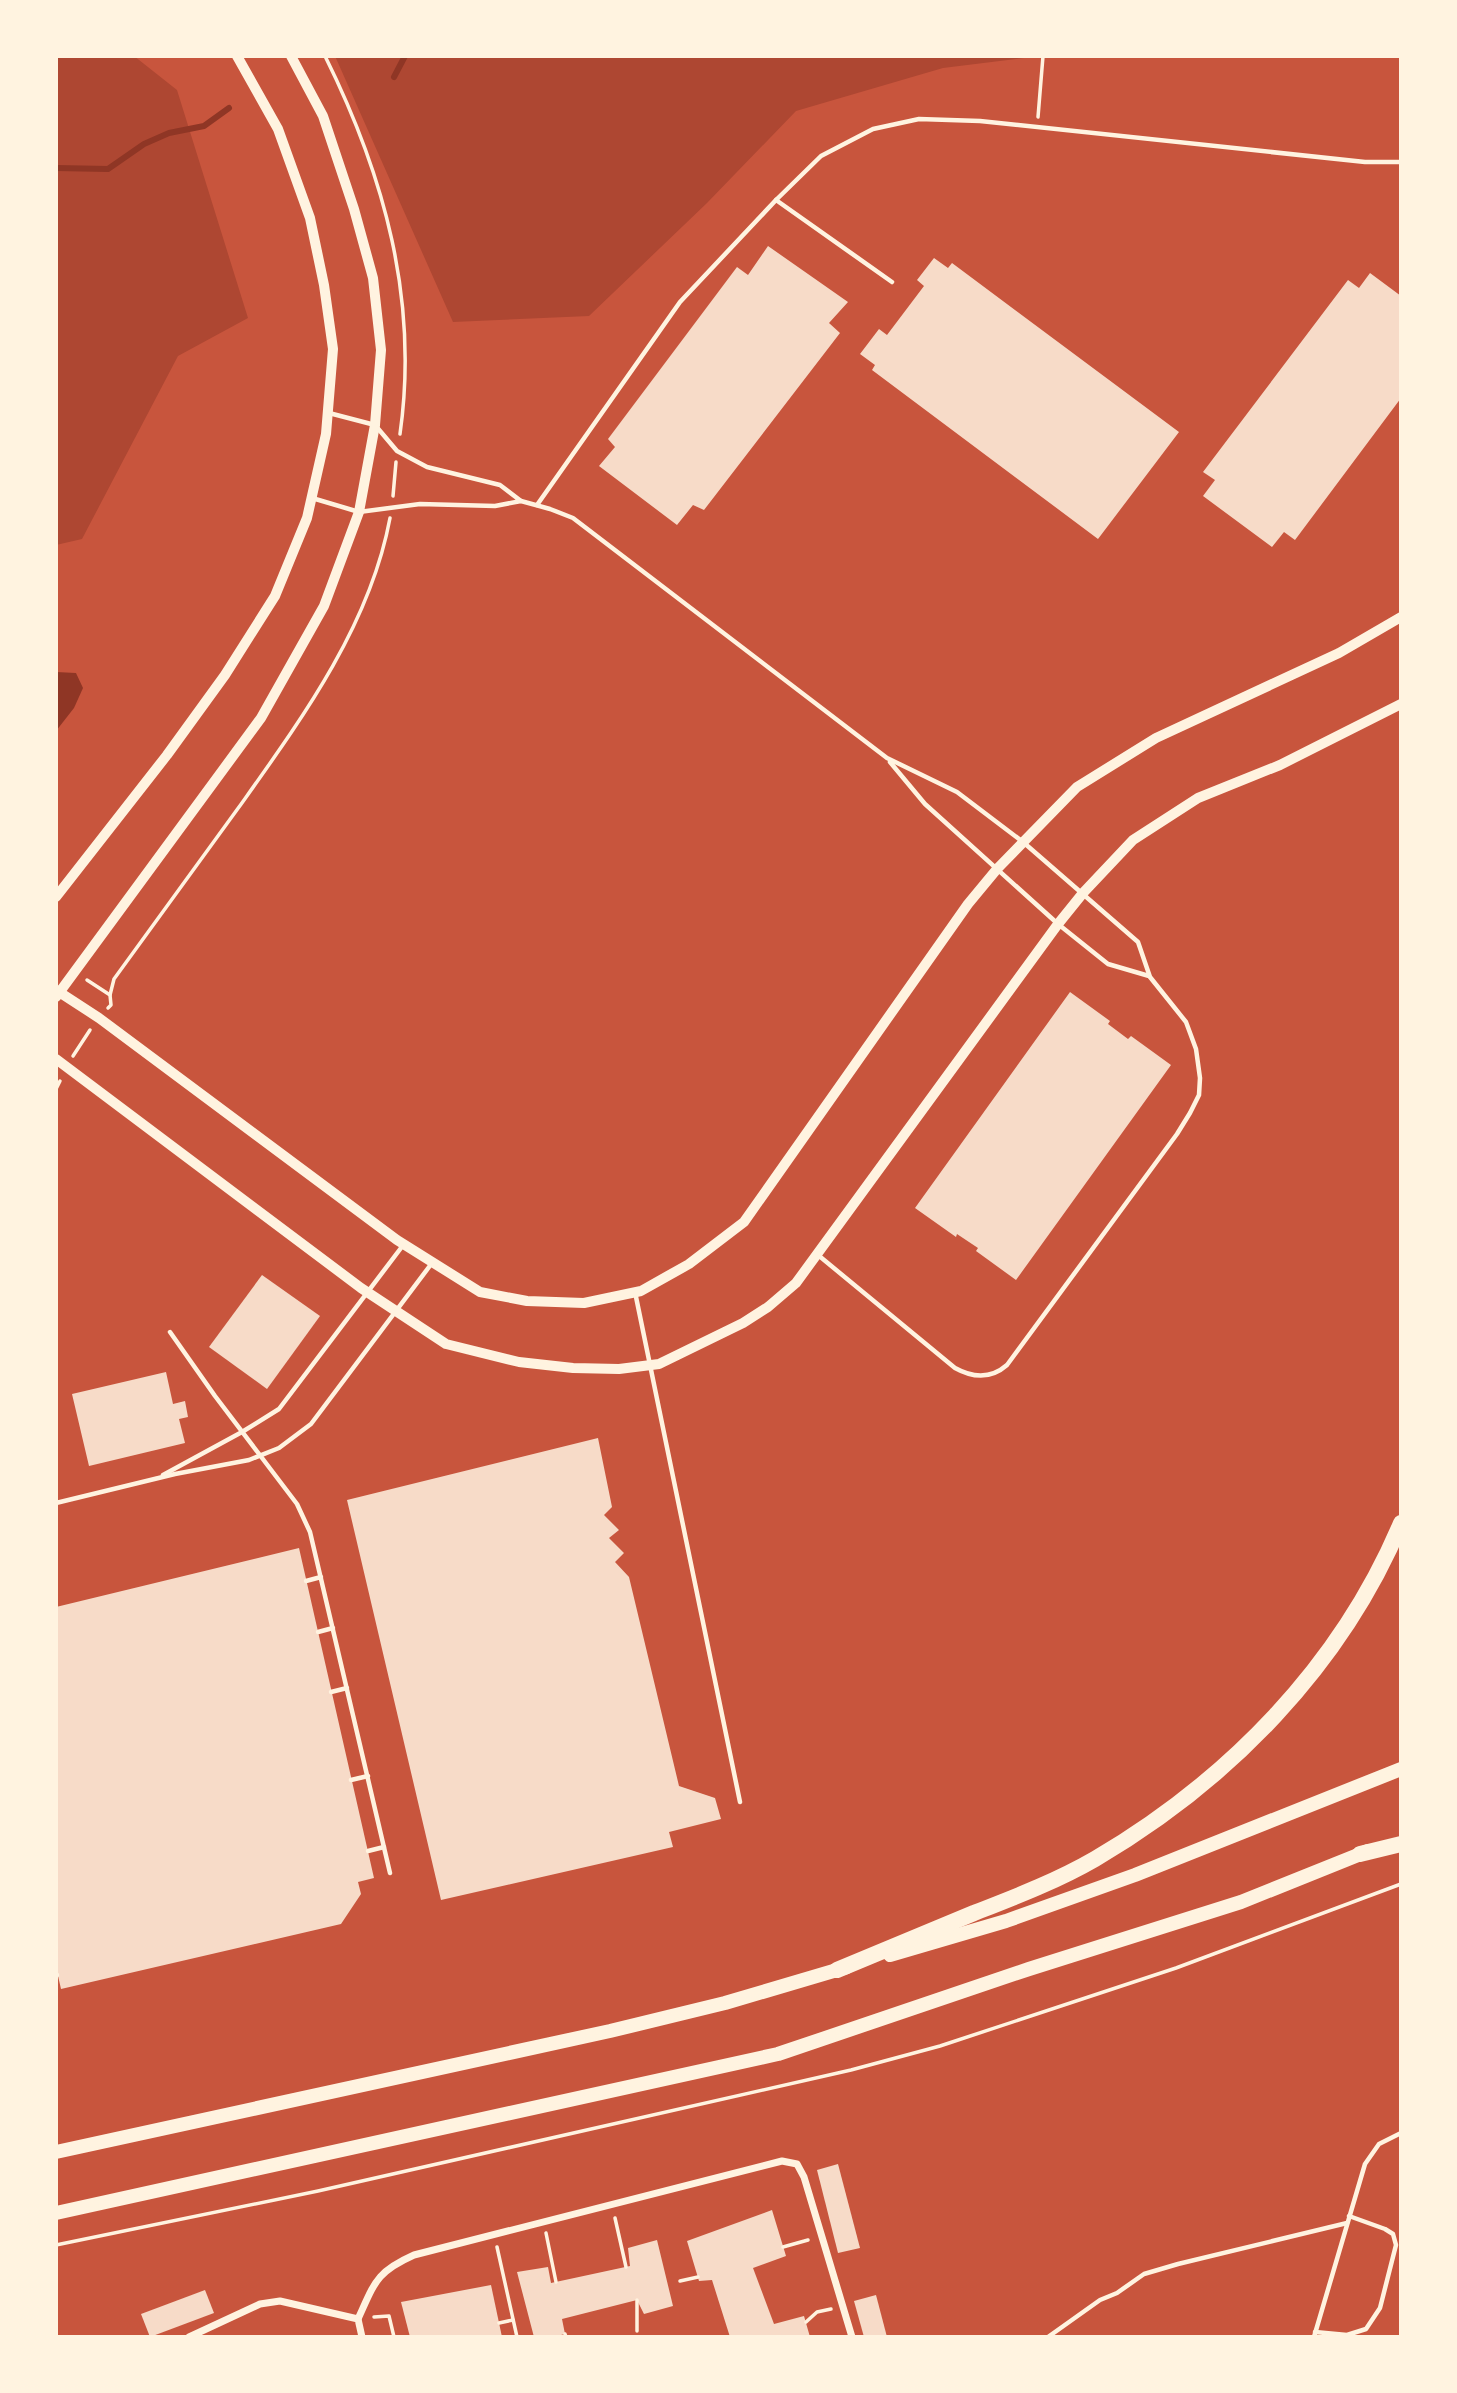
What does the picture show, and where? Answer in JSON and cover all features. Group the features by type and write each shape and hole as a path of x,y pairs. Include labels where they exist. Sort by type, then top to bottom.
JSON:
{"highway":[{"path":"837,1970 1040,1886 1095,1859 1173,1808 1258,1735 1323,1660 1384,1565 1401,1524"},
{"path":"56,2152 610,2031 725,2003 1006,1921 1135,1875 1401,1769"},
{"path":"56,2213 778,2054 1029,1969 1241,1902 1401,1838"},
{"path":"1360,1854 1401,1844"}],"street":[{"path":"56,897 167,755 225,675 275,596 307,518 326,434 332,349 324,285 310,218 278,129 237,56"},
{"path":"291,56 323,116 354,209 373,278 381,350 375,425 359,512 324,606 261,718 57,994 99,1018 404,1244 480,1292 527,1301 584,1303 635,1292 689,1264 744,1222 968,904 997,869 1077,787 1156,738 1339,653 1401,617"},
{"path":"56,1059 368,1293 446,1344 519,1363 619,1369 659,1364 731,1329 768,1307 796,1283 1058,924 1083,893 1133,841 1198,798 1280,765 1401,704"},
{"path":"362,2337 358,2319 375,2282 391,2266 414,2255 782,2161 797,2164 804,2177 852,2337"},
{"path":"189,2337 260,2304 280,2301 358,2319"}],"lane":[{"path":"537,505 680,302 821,156 873,129 919,119 980,121 1365,162 1401,162"},
{"path":"776,200 892,282"},
{"path":"328,412 375,425 397,451 427,467 500,485 521,501 573,518 887,758 957,792 1024,842 1138,942 1150,977 1186,1022 1199,1063 1199,1095 1177,1134 1007,1365 999,1372 969,1376 955,1368 818,1254"},
{"path":"311,498 359,512 420,504 495,506 521,501"},
{"path":"887,758 925,804 1058,924 1108,964 1150,977"},
{"path":"156,1479 243,1432 279,1409 404,1244"},
{"path":"56,1503 175,1474 217,1467 279,1448 311,1424 433,1262"},
{"path":"635,1292 740,1802"},
{"path":"170,1332 297,1504 310,1532 390,1872"},
{"path":"306,1581 321,1577"},
{"path":"318,1632 333,1628"},
{"path":"331,1692 347,1688"},
{"path":"351,1780 368,1776"},
{"path":"368,1851 384,1847"},
{"path":"1349,2216 1393,2234 1396,2245 1380,2308 1366,2329 1347,2335 1314,2334 1349,2216 1365,2164 1379,2144 1401,2133"},
{"path":"1048,2337 1100,2300 1117,2293 1144,2274 1347,2223"}],"path":[{"path":"110,995 114,979 290,735 331,672 384,553 403,413 406,328 397,266 380,189 353,115 325,56"},
{"path":"1038,127 1042,56"},
{"path":"56,1089 66,1067 111,1004"},
{"path":"56,2245 318,2191 851,2070 940,2046 1177,1968 1401,1884"},
{"path":"612,2205 626,2267"},
{"path":"543,2221 556,2282"},
{"path":"494,2233 517,2337"},
{"path":"783,2247 822,2236"},
{"path":"680,2281 698,2277"},
{"path":"637,2300 637,2331"},
{"path":"806,2322 817,2312 843,2307"},
{"path":"358,2319 390,2316 394,2337"},
{"path":"499,2323 513,2320"}],"shaded area":[{"path":"56,56 134,56 177,90 248,318 178,356 82,539 56,545"},
{"path":"335,56 1040,56 943,68 796,111 707,203 589,316 453,322"},
{"path":"56,672 76,673 83,688 74,708 56,731"}],"building":[{"path":"768,246 848,302 829,323 840,333 704,510 693,505 677,525 599,466 615,447 608,439 737,267 748,275"},
{"path":"934,258 948,268 952,263 1179,432 1098,539 872,370 875,365 860,354 879,329 887,335 924,286 917,280"},
{"path":"1370,273 1401,296 1401,398 1295,540 1284,532 1272,547 1203,496 1215,480 1203,472 1348,280 1359,288"},
{"path":"1070,992 1110,1021 1108,1024 1128,1039 1131,1036 1171,1065 1016,1280 976,1251 978,1248 957,1234 956,1237 915,1208"},
{"path":"262,1275 320,1316 267,1389 209,1347"},
{"path":"166,1372 173,1404 185,1401 188,1417 179,1419 185,1443 89,1466 72,1394"},
{"path":"598,1438 612,1507 604,1515 619,1530 609,1538 624,1553 615,1562 629,1577 679,1786 715,1798 721,1819 669,1832 673,1847 441,1900 347,1500"},
{"path":"299,1548 374,1878 358,1882 361,1894 341,1924 61,1989 56,1967 56,1607"},
{"path":"838,2164 860,2248 838,2253 817,2170"},
{"path":"772,2210 786,2256 753,2268 774,2324 804,2316 810,2337 730,2337 712,2280 699,2281 687,2241"},
{"path":"657,2240 673,2306 644,2314 637,2300 562,2319 565,2334 534,2337 517,2272 548,2267 551,2283 630,2266 628,2248"},
{"path":"491,2285 502,2337 410,2337 401,2302"},
{"path":"205,2290 214,2313 150,2337 141,2314"},
{"path":"876,2295 887,2337 864,2337 854,2301"}],"waterway":[{"path":"394,77 405,56"},
{"path":"56,168 108,169 144,144 169,133 204,126 229,108"}]}
